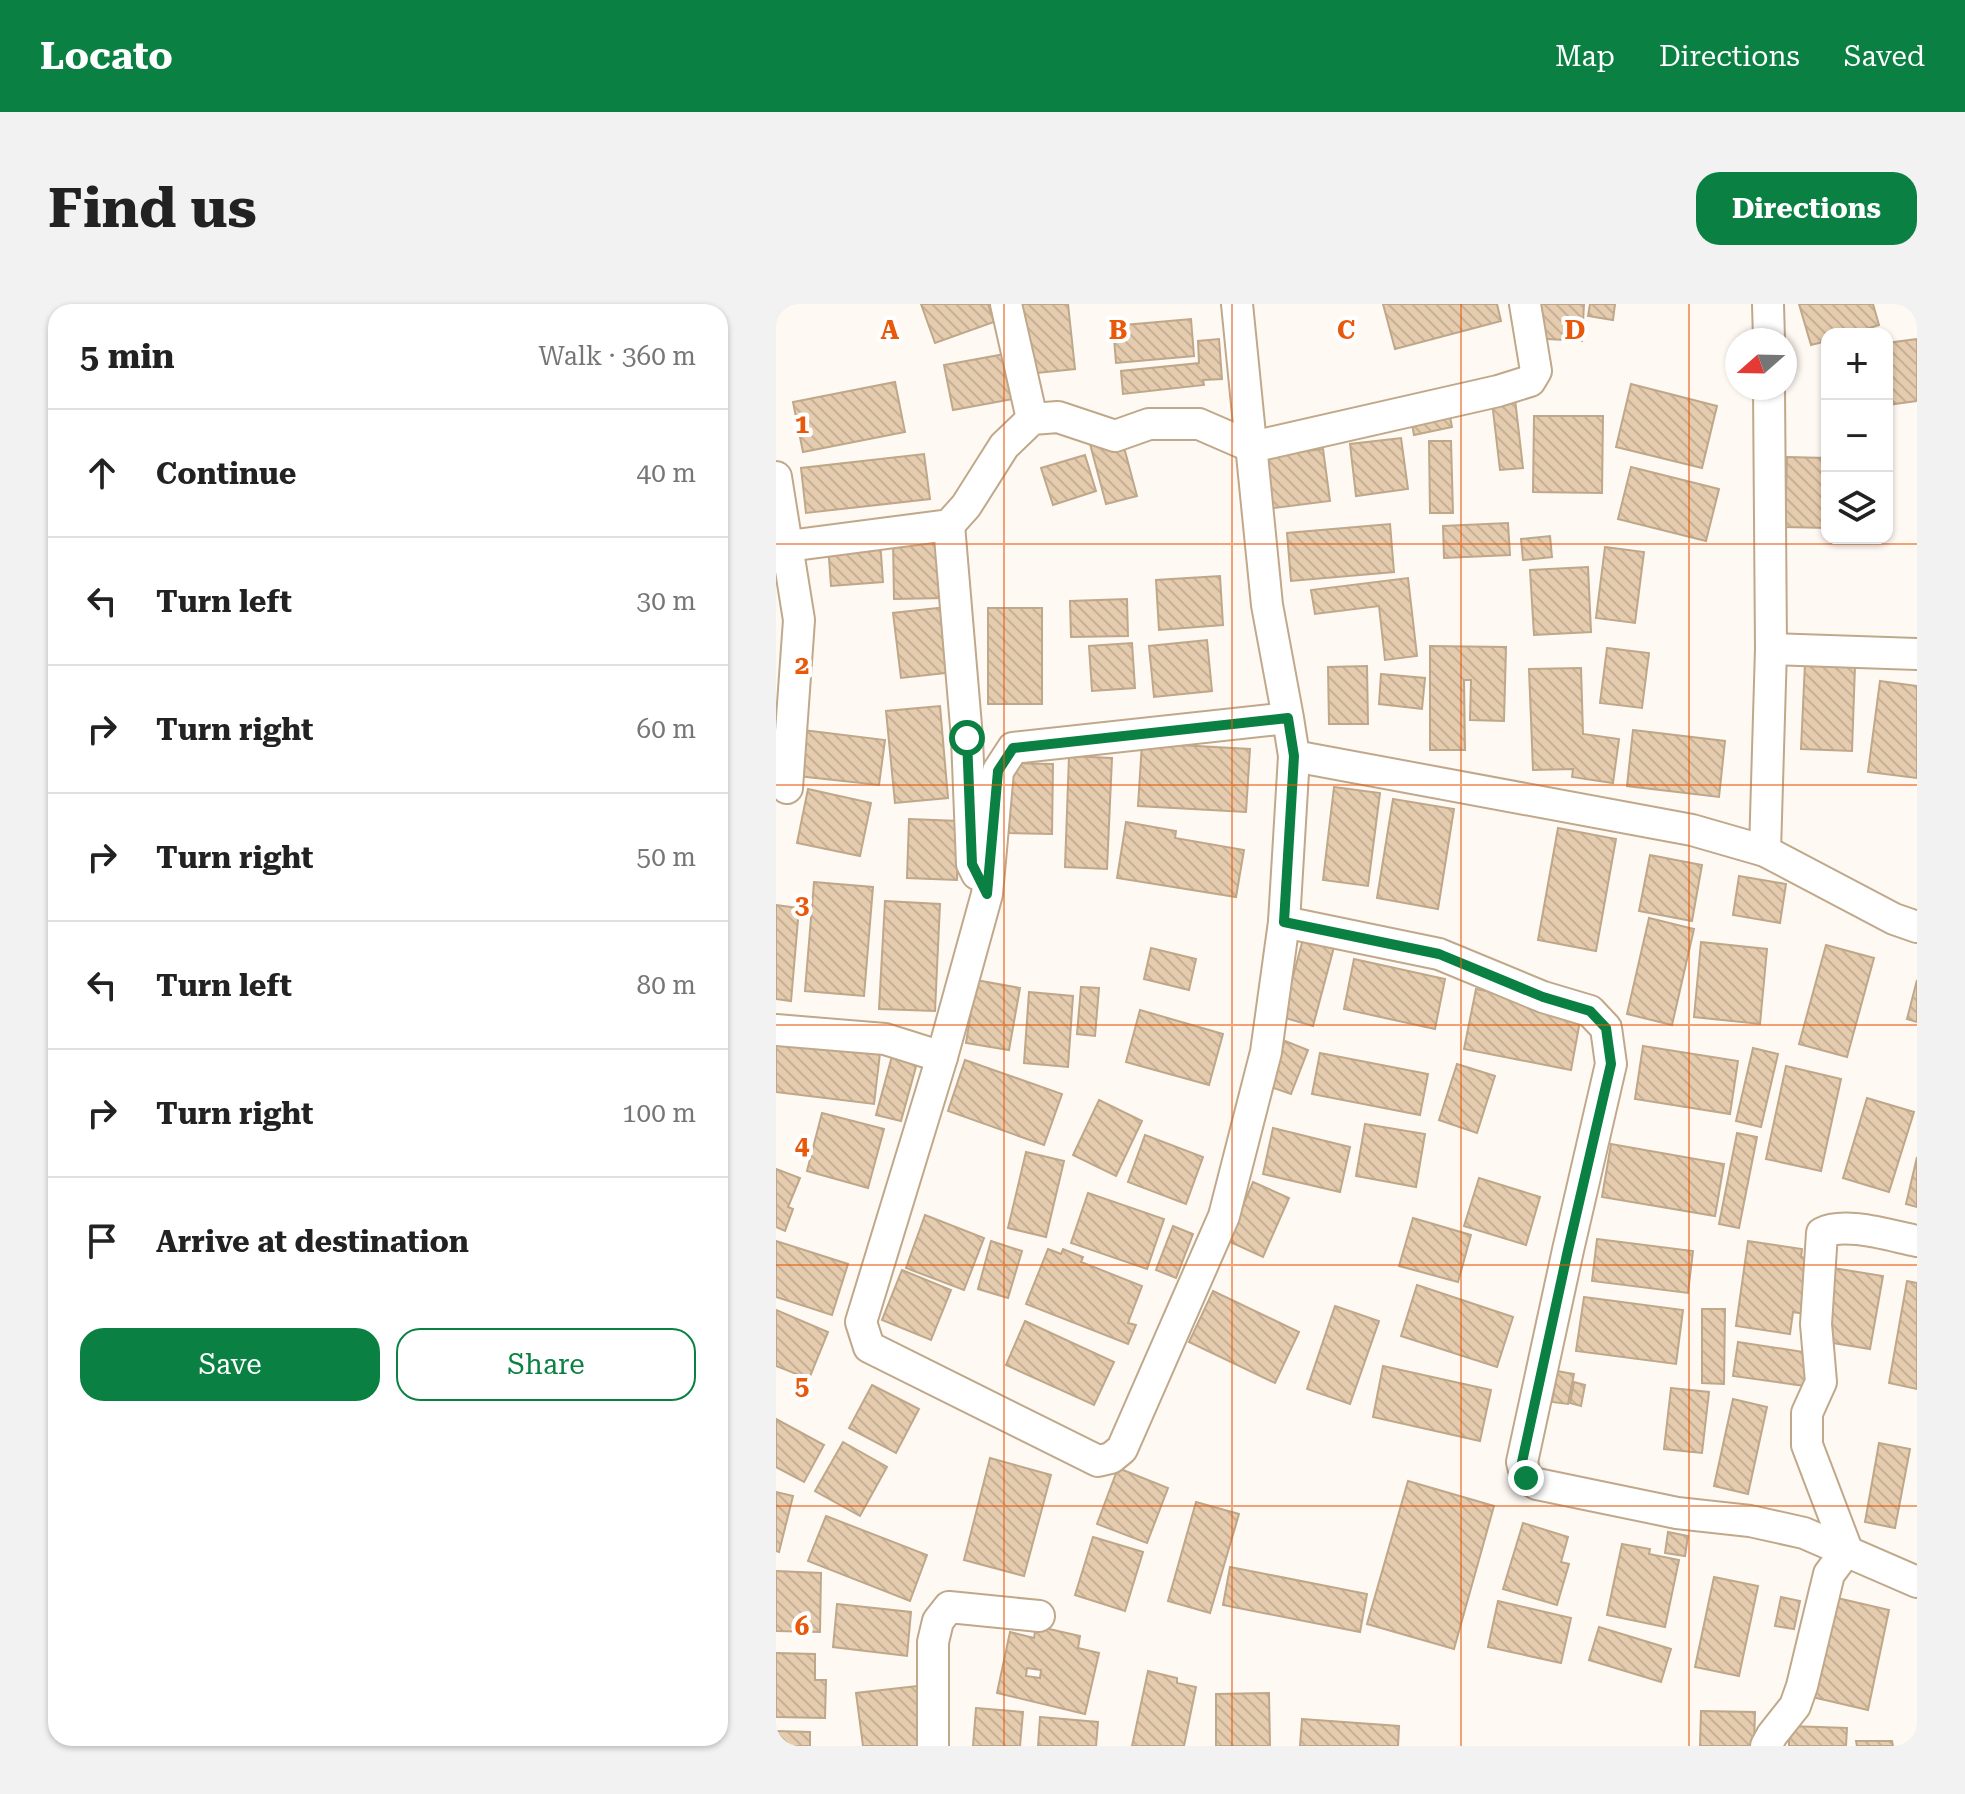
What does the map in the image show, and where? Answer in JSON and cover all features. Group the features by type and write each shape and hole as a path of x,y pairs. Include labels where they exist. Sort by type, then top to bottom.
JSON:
{"street":[{"path":"1006,304 1032,419"},
{"path":"1237,304 1267,605 1288,718 1294,756 1284,922 1266,1052 1224,1216 1122,1449 1111,1458 1098,1461 869,1347 861,1322 942,1057 987,894 998,771 1013,748 1288,718"},
{"path":"782,547 949,525 966,506 1004,446 1032,419 1058,417 1115,436 1149,424 1199,424 1252,447 1530,381 1536,371 1525,304"},
{"path":"1768,304 1769,328"},
{"path":"1765,851 1771,649 1769,400"},
{"path":"776,477 782,547 799,620 787,788"},
{"path":"949,525 967,738 972,864 987,894"},
{"path":"1771,649 1917,654"},
{"path":"1294,756 1692,830 1765,851 1894,919 1917,927"},
{"path":"1284,922 1439,954 1543,997 1590,1011 1606,1028 1611,1064 1522,1462 1526,1478 1537,1484 1677,1513 1750,1521 1804,1533 1917,1582"},
{"path":"776,1030 885,1039 942,1057"},
{"path":"1847,1550 1807,1445 1807,1413 1821,1382 1816,1324 1822,1233 1831,1228 1857,1229 1917,1241"},
{"path":"1766,1746 1795,1706 1829,1574 1847,1550"},
{"path":"933,1746 933,1642 938,1621 949,1607 1039,1616"}],"building":[{"path":"921,304 988,304 994,322 935,343"},
{"path":"1019,304 1068,304 1075,369 1027,374"},
{"path":"1383,304 1497,304 1501,321 1395,349"},
{"path":"1532,304 1584,304 1582,341 1530,338"},
{"path":"1590,304 1615,304 1613,320 1588,316"},
{"path":"1799,304 1873,304 1879,325 1869,328 1821,328 1821,342 1811,345"},
{"path":"1191,319 1194,356 1116,363 1113,326"},
{"path":"1219,339 1222,379 1203,380 1204,385 1123,394 1121,371 1199,363 1198,341"},
{"path":"1917,339 1917,401 1893,404 1893,342"},
{"path":"1005,354 1013,399 953,410 944,365"},
{"path":"895,382 905,432 803,452 793,402"},
{"path":"1631,384 1717,406 1702,468 1616,447"},
{"path":"1515,399 1523,468 1500,470 1492,402"},
{"path":"1448,406 1452,427 1414,435 1410,413"},
{"path":"1534,416 1603,416 1602,493 1533,492"},
{"path":"1121,436 1137,496 1106,504 1090,444"},
{"path":"1401,438 1408,489 1356,496 1350,444"},
{"path":"1429,441 1451,441 1453,513 1430,513"},
{"path":"1323,449 1330,501 1266,509 1259,457"},
{"path":"924,454 930,499 806,513 801,468"},
{"path":"1085,455 1096,491 1053,505 1041,468"},
{"path":"1787,457 1821,458 1821,528 1785,527"},
{"path":"1631,467 1719,489 1706,541 1618,519"},
{"path":"1508,523 1510,555 1444,558 1443,526"},
{"path":"1390,524 1394,572 1291,581 1287,533"},
{"path":"1550,536 1552,557 1523,560 1521,539"},
{"path":"944,539 946,598 894,599 893,540"},
{"path":"880,540 883,582 831,586 828,544"},
{"path":"1605,547 1644,552 1635,623 1596,618"},
{"path":"1588,567 1591,632 1534,635 1530,570"},
{"path":"1220,576 1223,625 1159,630 1156,580"},
{"path":"1408,578 1417,656 1385,660 1379,606 1315,614 1311,590"},
{"path":"1127,599 1128,636 1071,637 1070,601"},
{"path":"946,607 954,672 901,678 893,613"},
{"path":"988,608 1042,608 1042,704 988,704"},
{"path":"1207,640 1212,691 1154,697 1149,646"},
{"path":"1132,643 1135,688 1092,691 1089,646"},
{"path":"1430,646 1506,647 1504,721 1470,720 1471,680 1464,680 1465,750 1430,750"},
{"path":"1607,648 1649,653 1642,708 1600,703"},
{"path":"1805,663 1855,666 1852,751 1801,749"},
{"path":"1367,666 1368,724 1329,724 1328,667"},
{"path":"1581,668 1583,734 1619,739 1613,783 1572,777 1573,769 1533,770 1529,669"},
{"path":"1381,674 1425,678 1422,709 1379,704"},
{"path":"1880,681 1917,686 1917,778 1868,772"},
{"path":"940,706 948,798 895,803 886,711"},
{"path":"803,730 885,740 879,785 798,776"},
{"path":"1633,730 1725,741 1719,797 1627,786"},
{"path":"1142,743 1250,749 1246,812 1138,806"},
{"path":"1069,756 1112,758 1107,869 1065,867"},
{"path":"1010,763 1053,764 1052,834 1009,833"},
{"path":"1334,787 1380,793 1368,886 1323,880"},
{"path":"808,789 871,803 860,856 797,843"},
{"path":"1393,799 1454,809 1438,909 1377,898"},
{"path":"909,819 959,821 957,880 907,878"},
{"path":"1126,822 1176,831 1175,838 1244,850 1236,897 1117,878"},
{"path":"1558,828 1616,839 1596,951 1538,940"},
{"path":"1650,855 1702,865 1692,921 1639,911"},
{"path":"1739,876 1786,884 1780,923 1733,915"},
{"path":"814,882 873,887 864,996 805,991"},
{"path":"885,901 940,904 935,1011 879,1009"},
{"path":"776,905 799,908 791,1001 776,999"},
{"path":"1649,918 1694,929 1672,1025 1627,1014"},
{"path":"1303,939 1334,947 1313,1026 1282,1017"},
{"path":"1701,942 1767,949 1760,1024 1694,1017"},
{"path":"1826,945 1874,958 1847,1057 1799,1044"},
{"path":"1151,948 1196,959 1189,990 1144,979"},
{"path":"1354,959 1445,979 1435,1029 1344,1009"},
{"path":"976,980 1020,988 1009,1050 966,1043"},
{"path":"1917,980 1917,1022 1907,1019"},
{"path":"1081,987 1099,988 1095,1036 1077,1034"},
{"path":"1476,989 1582,1010 1571,1070 1464,1049"},
{"path":"1029,992 1073,996 1068,1067 1024,1063"},
{"path":"1140,1010 1223,1034 1209,1085 1126,1062"},
{"path":"776,1040 880,1053 874,1104 776,1092"},
{"path":"1285,1041 1308,1050 1291,1094 1268,1086"},
{"path":"1643,1046 1738,1061 1730,1114 1635,1099"},
{"path":"1753,1048 1778,1054 1761,1127 1736,1121"},
{"path":"1320,1053 1428,1074 1420,1115 1312,1094"},
{"path":"892,1056 917,1063 901,1121 876,1115"},
{"path":"965,1060 1062,1094 1044,1145 948,1111"},
{"path":"1457,1064 1495,1076 1477,1133 1439,1120"},
{"path":"1786,1066 1841,1079 1821,1171 1766,1159"},
{"path":"1867,1098 1914,1112 1889,1192 1843,1178"},
{"path":"1099,1100 1142,1121 1116,1176 1073,1155"},
{"path":"822,1113 884,1129 868,1188 807,1171"},
{"path":"1365,1124 1425,1134 1416,1187 1356,1176"},
{"path":"1273,1128 1350,1147 1340,1192 1263,1174"},
{"path":"1737,1133 1757,1137 1739,1228 1719,1224"},
{"path":"1145,1135 1203,1157 1186,1204 1128,1182"},
{"path":"1611,1144 1724,1164 1715,1216 1602,1197"},
{"path":"1026,1152 1064,1161 1046,1237 1008,1228"},
{"path":"1917,1157 1917,1207 1906,1204"},
{"path":"776,1169 800,1178 788,1207 793,1209 785,1231 776,1227"},
{"path":"1479,1178 1540,1197 1526,1245 1464,1226"},
{"path":"1253,1182 1289,1198 1263,1257 1228,1241"},
{"path":"1088,1193 1164,1219 1147,1269 1071,1243"},
{"path":"925,1215 984,1238 964,1290 906,1268"},
{"path":"1413,1218 1471,1235 1458,1282 1399,1266"},
{"path":"1173,1226 1193,1234 1176,1278 1156,1270"},
{"path":"1597,1239 1693,1251 1688,1293 1592,1281"},
{"path":"776,1241 848,1264 832,1315 776,1297"},
{"path":"991,1241 1022,1251 1008,1298 978,1289"},
{"path":"1748,1241 1802,1249 1801,1257 1819,1261 1810,1315 1793,1312 1790,1334 1736,1326"},
{"path":"1048,1249 1061,1254 1063,1249 1083,1257 1081,1262 1142,1286 1128,1323 1136,1325 1128,1344 1026,1304"},
{"path":"1833,1268 1883,1276 1870,1349 1820,1341"},
{"path":"902,1270 951,1290 931,1340 882,1320"},
{"path":"1907,1281 1917,1283 1917,1389 1889,1383"},
{"path":"1417,1285 1513,1317 1497,1367 1401,1336"},
{"path":"1213,1291 1299,1332 1275,1383 1189,1342"},
{"path":"1584,1297 1683,1310 1676,1364 1576,1351"},
{"path":"1335,1306 1379,1321 1350,1404 1307,1389"},
{"path":"1702,1309 1725,1309 1724,1384 1702,1383"},
{"path":"776,1310 828,1332 809,1379 776,1366"},
{"path":"1025,1321 1114,1362 1094,1405 1006,1365"},
{"path":"1738,1342 1810,1353 1805,1386 1733,1376"},
{"path":"1383,1366 1491,1390 1480,1441 1373,1417"},
{"path":"1557,1371 1574,1374 1568,1404 1552,1402"},
{"path":"1574,1382 1585,1385 1581,1406 1570,1403"},
{"path":"872,1385 919,1409 896,1453 849,1428"},
{"path":"1671,1388 1709,1392 1702,1453 1664,1449"},
{"path":"1733,1399 1767,1407 1748,1494 1714,1486"},
{"path":"776,1419 824,1445 804,1482 776,1467"},
{"path":"843,1442 887,1467 860,1516 815,1491"},
{"path":"1879,1443 1910,1449 1895,1528 1865,1522"},
{"path":"990,1458 1051,1475 1024,1576 964,1560"},
{"path":"1118,1468 1168,1488 1147,1543 1097,1524"},
{"path":"1408,1481 1494,1506 1454,1649 1367,1624"},
{"path":"776,1492 793,1496 779,1552 776,1551"},
{"path":"1196,1502 1239,1514 1210,1613 1168,1601"},
{"path":"826,1516 927,1555 910,1601 808,1561"},
{"path":"1523,1523 1568,1537 1561,1562 1569,1564 1557,1605 1503,1589"},
{"path":"1668,1532 1688,1536 1685,1556 1665,1553"},
{"path":"1093,1537 1143,1552 1125,1611 1075,1595"},
{"path":"1622,1544 1650,1549 1649,1554 1679,1560 1665,1627 1607,1615"},
{"path":"1230,1567 1367,1594 1360,1632 1223,1605"},
{"path":"776,1571 821,1573 820,1632 776,1631"},
{"path":"1714,1577 1758,1586 1739,1676 1695,1667"},
{"path":"1781,1597 1800,1601 1794,1629 1775,1626"},
{"path":"1833,1597 1889,1610 1868,1710 1812,1697"},
{"path":"1498,1601 1571,1618 1561,1663 1488,1647"},
{"path":"837,1604 911,1612 907,1656 833,1647"},
{"path":"1036,1626 1080,1636 1078,1648 1099,1653 1085,1714 997,1693 1010,1632 1034,1638","holes":["1027,1668 1041,1670 1040,1678 1026,1676"]},
{"path":"1599,1627 1671,1649 1661,1682 1589,1660"},
{"path":"776,1653 815,1654 815,1680 826,1680 825,1718 776,1717"},
{"path":"1148,1671 1177,1678 1177,1683 1196,1687 1184,1746 1132,1746"},
{"path":"917,1686 925,1746 863,1746 856,1693"},
{"path":"1269,1693 1270,1746 1216,1746 1216,1694"},
{"path":"976,1708 1023,1712 1020,1746 973,1746"},
{"path":"1701,1711 1755,1712 1754,1746 1700,1746"},
{"path":"1040,1717 1098,1722 1096,1746 1038,1746"},
{"path":"1302,1719 1399,1726 1398,1746 1300,1746"},
{"path":"1789,1726 1847,1728 1846,1746 1789,1746"},
{"path":"776,1731 810,1732 810,1746 776,1746"},
{"path":"1856,1741 1892,1741 1893,1746 1857,1746"}],"route":[{"path":"967,738 972,864 987,894 998,771 1013,748 1288,718 1294,756 1284,922 1439,954 1543,997 1590,1011 1606,1028 1611,1064 1522,1462 1526,1478"}]}
